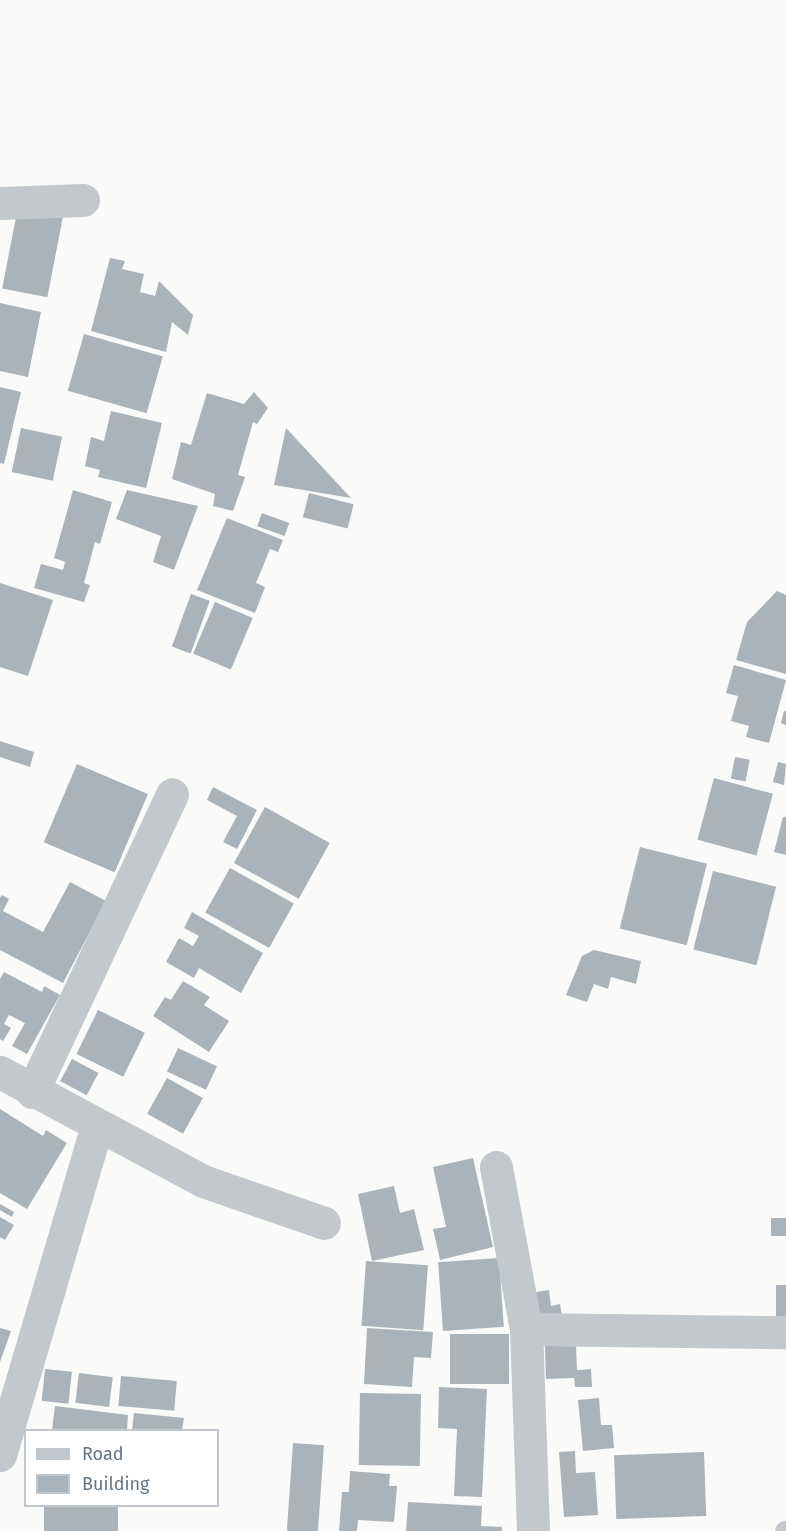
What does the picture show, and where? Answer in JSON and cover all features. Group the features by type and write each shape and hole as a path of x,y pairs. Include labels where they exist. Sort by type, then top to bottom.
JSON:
{"street":[{"path":"0,203 83,200"},
{"path":"32,1092 172,794"},
{"path":"0,1072 32,1092 203,1181 324,1223"},
{"path":"0,1455 97,1126"},
{"path":"496,1167 526,1329 533,1531"},
{"path":"526,1329 786,1332"}],"building":[{"path":"18,207 63,216 47,297 2,288"},
{"path":"110,258 125,261 122,269 144,274 140,292 155,296 159,281 193,315 188,335 172,322 166,352 91,331"},
{"path":"0,303 41,312 28,377 0,371"},
{"path":"84,334 163,357 147,413 68,391"},
{"path":"0,387 21,392 4,464 0,463"},
{"path":"254,392 268,408 257,424 253,422 238,475 245,477 233,511 213,506 215,494 172,479 181,442 191,445 207,393 244,404"},
{"path":"111,411 162,423 146,488 98,477 100,470 85,466 91,437 104,441"},
{"path":"21,428 62,437 53,481 12,472"},
{"path":"286,428 351,498 274,485"},
{"path":"73,490 112,502 100,544 95,542 84,583 90,585 84,602 34,588 41,564 63,570 65,562 54,558"},
{"path":"127,490 198,506 174,570 153,562 161,536 116,519"},
{"path":"309,493 354,504 348,528 303,517"},
{"path":"262,513 289,523 284,536 257,526"},
{"path":"227,518 283,540 278,552 270,549 256,583 265,587 255,613 197,590"},
{"path":"0,583 53,600 28,676 0,667"},
{"path":"777,591 786,595 786,674 736,660 747,622"},
{"path":"191,594 210,601 191,653 172,647"},
{"path":"215,602 253,618 231,670 193,654"},
{"path":"734,665 786,680 769,743 746,737 749,726 731,721 738,696 726,693"},
{"path":"784,711 786,711 786,725 781,723"},
{"path":"0,741 34,752 30,767 0,757"},
{"path":"735,757 750,760 746,781 731,779"},
{"path":"778,762 786,764 784,785 773,782"},
{"path":"77,764 148,794 115,872 44,842"},
{"path":"714,778 773,794 756,856 697,840"},
{"path":"213,787 257,810 237,849 223,842 237,816 207,800"},
{"path":"265,807 330,843 299,899 234,863"},
{"path":"783,817 786,817 786,855 774,852"},
{"path":"640,847 707,864 687,945 620,929"},
{"path":"230,868 294,903 269,948 205,913"},
{"path":"713,871 776,887 756,965 693,950"},
{"path":"70,882 106,901 63,983 0,950 0,898 2,895 9,899 3,911 43,932"},
{"path":"192,912 263,953 241,993 199,968 194,978 166,962 179,938 193,946 199,936 184,928"},
{"path":"594,950 641,961 636,984 611,977 608,989 594,984 587,1002 566,995 582,956"},
{"path":"4,972 42,992 44,986 60,995 27,1054 12,1046 25,1023 9,1015 4,1024 11,1028 3,1041 0,1039 0,979"},
{"path":"183,981 210,997 204,1005 229,1021 209,1052 153,1016 165,997 171,1000"},
{"path":"98,1010 145,1033 123,1077 77,1054"},
{"path":"178,1048 217,1066 206,1090 167,1072"},
{"path":"72,1059 98,1073 87,1095 60,1081"},
{"path":"167,1078 203,1098 183,1134 147,1114"},
{"path":"0,1109 43,1136 46,1130 67,1143 27,1209 0,1193"},
{"path":"473,1158 493,1247 440,1260 433,1229 446,1227 433,1167"},
{"path":"394,1186 400,1213 414,1209 424,1250 372,1261 358,1194"},
{"path":"0,1204 14,1212 12,1217 0,1210"},
{"path":"0,1217 14,1225 5,1240 0,1237"},
{"path":"771,1218 786,1218 786,1236 771,1236"},
{"path":"499,1258 504,1327 443,1331 438,1262"},
{"path":"366,1261 428,1265 423,1330 361,1326"},
{"path":"776,1285 786,1285 786,1322 776,1322"},
{"path":"549,1290 551,1306 560,1304 562,1317 534,1321 530,1293"},
{"path":"0,1328 11,1331 0,1362"},
{"path":"367,1328 433,1332 431,1358 414,1357 412,1387 364,1384"},
{"path":"450,1334 509,1334 509,1384 450,1384"},
{"path":"576,1345 577,1370 591,1369 592,1387 575,1387 574,1378 546,1379 545,1346"},
{"path":"45,1369 72,1372 69,1404 42,1401"},
{"path":"79,1373 113,1377 109,1407 75,1403"},
{"path":"121,1376 177,1381 174,1411 118,1406"},
{"path":"439,1387 487,1389 482,1497 454,1496 457,1429 438,1428"},
{"path":"360,1393 421,1394 420,1466 359,1465"},
{"path":"599,1398 601,1425 612,1425 614,1448 583,1451 578,1400"},
{"path":"55,1406 128,1415 127,1429 52,1429"},
{"path":"134,1413 184,1418 182,1429 132,1429"},
{"path":"293,1443 324,1445 318,1531 287,1531"},
{"path":"575,1451 576,1473 595,1472 598,1515 564,1517 559,1452"},
{"path":"704,1452 706,1516 616,1519 614,1455"},
{"path":"350,1471 390,1474 389,1486 397,1486 394,1522 358,1520 357,1531 339,1531 342,1492 349,1492"},
{"path":"408,1502 482,1506 481,1526 502,1527 502,1531 406,1531"},
{"path":"44,1507 118,1507 118,1531 44,1531"}]}
